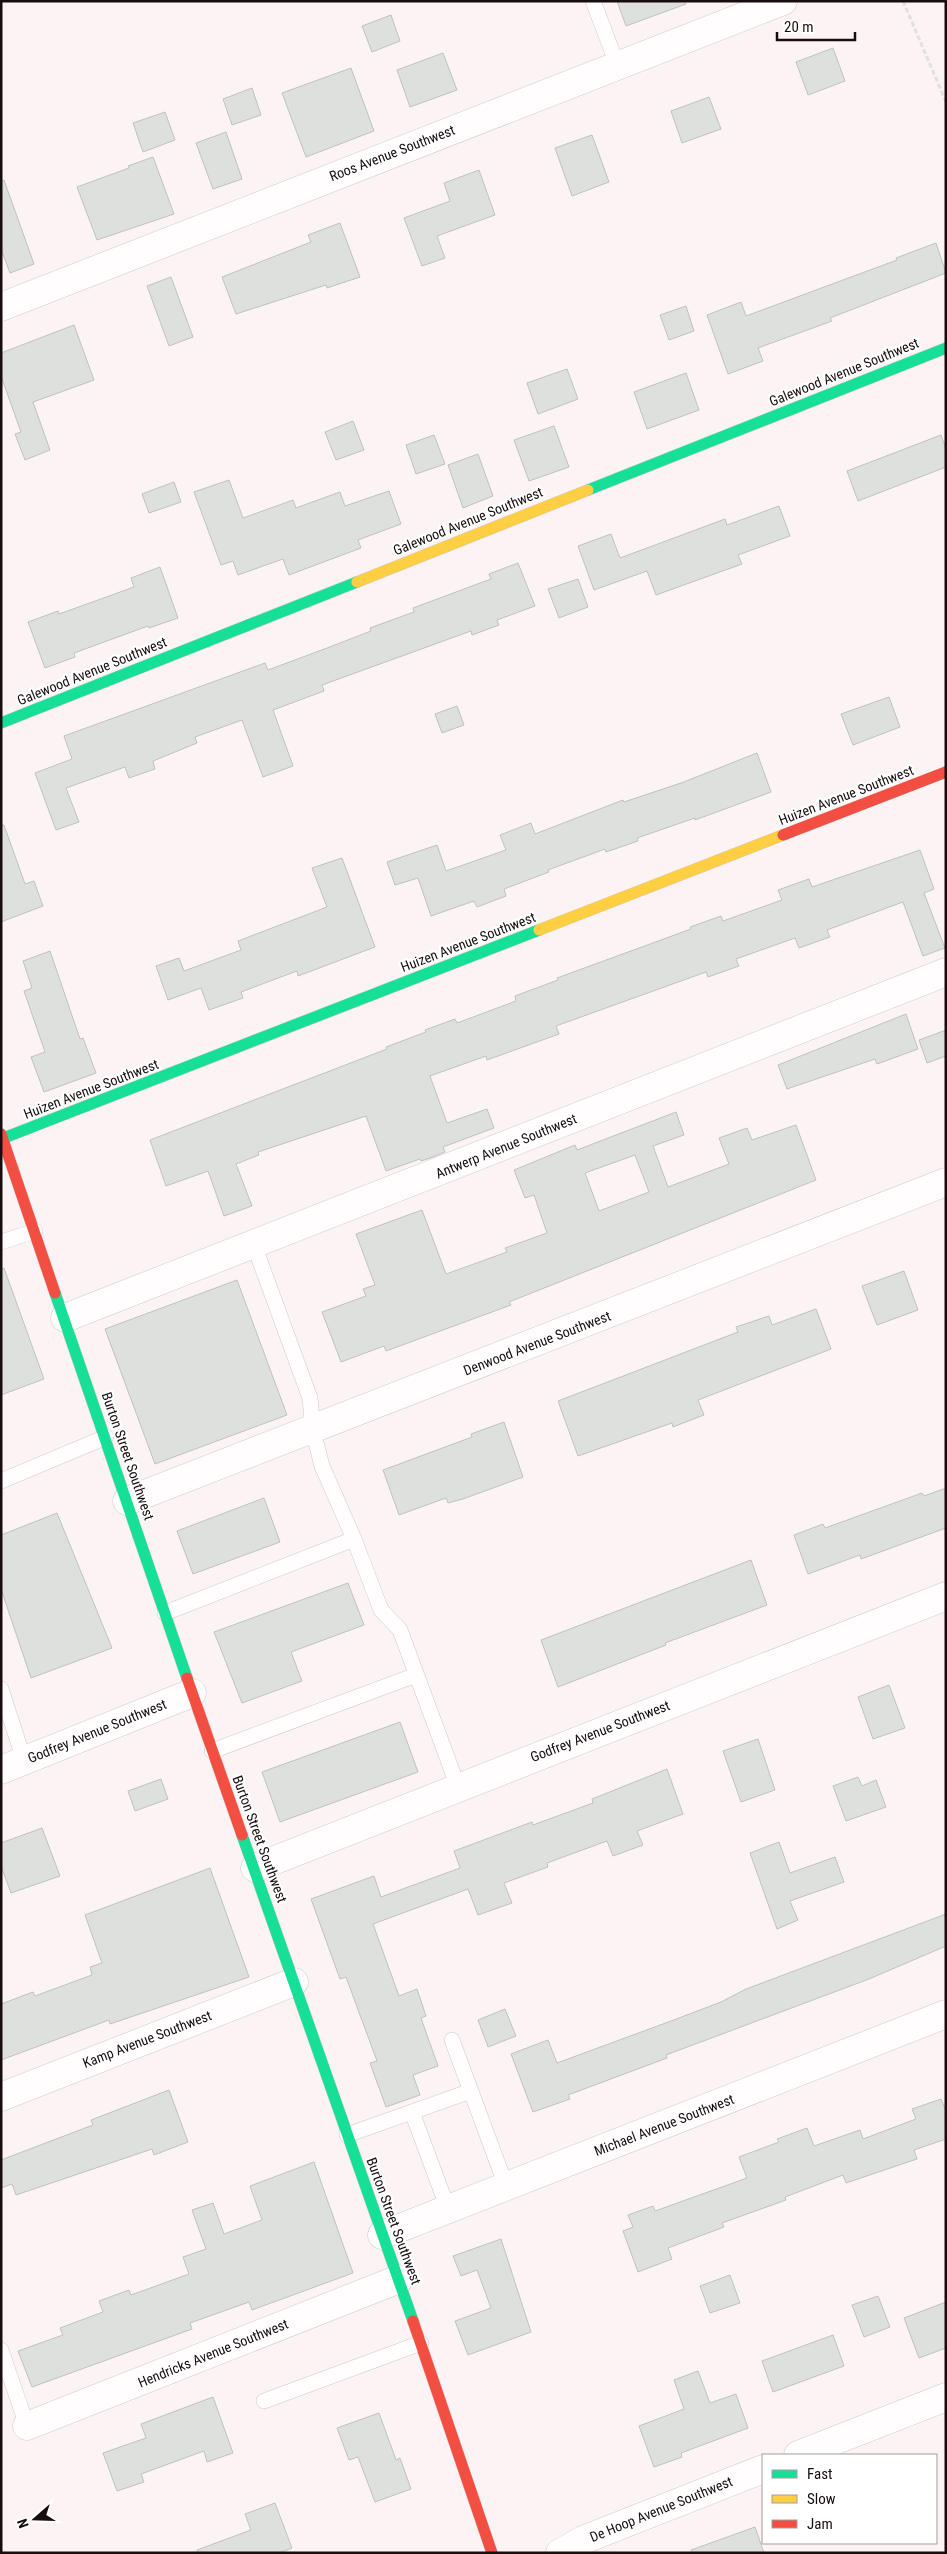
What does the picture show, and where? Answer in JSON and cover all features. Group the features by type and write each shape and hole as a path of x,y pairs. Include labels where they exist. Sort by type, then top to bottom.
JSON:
{"street":[{"name":"Roos Avenue Southwest","path":"1,307 616,64 783,1"},
{"name":"Galewood Avenue Southwest","path":"1,723 946,348"},
{"name":"Huizen Avenue Southwest","path":"2,1137 946,772"},
{"name":"Antwerp Avenue Southwest","path":"64,1318 946,972"},
{"name":"Burton Street Southwest","path":"2,1137 212,1751 399,2279 492,2553"},
{"name":"Denwood Avenue Southwest","path":"127,1501 946,1182"},
{"name":"Godfrey Avenue Southwest","path":"255,1868 946,1596"},
{"name":"Godfrey Avenue Southwest","path":"13,1765 192,1693"},
{"name":"Kamp Avenue Southwest","path":"1,2097 294,1982"},
{"name":"Michael Avenue Southwest","path":"382,2235 946,2014"},
{"name":"Hendricks Avenue Southwest","path":"27,2426 399,2279"},
{"path":"801,2454 946,2396"},
{"name":"De Hoop Avenue Southwest","path":"560,2553 584,2540 762,2469"}],"lane":[{"path":"593,1 616,64"},
{"path":"1,1242 35,1231"},
{"path":"254,1245 310,1398 313,1430 322,1466 354,1539 381,1610 400,1630 458,1787"},
{"path":"1,1481 106,1437"},
{"path":"165,1614 354,1539"},
{"path":"212,1751 416,1675"},
{"path":"1,1689 13,1765"},
{"path":"452,2040 506,2186"},
{"path":"347,2136 471,2091"},
{"path":"412,2112 448,2209"},
{"path":"264,2401 421,2343"},
{"path":"1,2350 27,2426"}],"path":[{"path":"903,1 946,102"}],"building":[{"path":"617,1 685,1 686,4 626,26"},
{"path":"391,15 400,41 372,52 362,26"},
{"path":"833,48 845,81 808,95 796,62"},
{"path":"443,53 457,90 410,107 397,70"},
{"path":"351,68 374,131 306,157 282,93"},
{"path":"252,88 261,115 232,125 223,99"},
{"path":"709,97 721,129 682,143 671,111"},
{"path":"165,112 175,140 143,152 133,123"},
{"path":"226,132 242,179 213,189 196,143"},
{"path":"592,135 609,182 572,196 555,148"},
{"path":"153,157 174,214 97,240 77,187"},
{"path":"479,170 495,215 437,236 445,258 422,266 404,218 450,201 444,183"},
{"path":"4,180 34,264 10,273 1,249 1,181"},
{"path":"340,223 360,277 327,288 326,285 236,314 222,277 311,242 308,235"},
{"path":"936,243 946,273 830,318 832,321 758,348 763,361 728,374 707,315 741,302 746,316 897,260 896,258"},
{"path":"171,277 193,337 169,346 147,286"},
{"path":"686,306 694,331 669,340 660,315"},
{"path":"74,325 94,380 33,402 50,450 25,460 15,434 21,432 1,376 1,353"},
{"path":"567,369 578,399 538,414 527,383"},
{"path":"686,373 699,410 647,429 634,392"},
{"path":"353,421 364,450 336,460 325,432"},
{"path":"554,426 569,467 529,481 514,440"},
{"path":"434,435 445,464 416,474 406,445"},
{"path":"941,435 946,449 946,467 858,501 847,471"},
{"path":"478,454 493,496 463,508 448,465"},
{"path":"229,480 243,518 293,500 296,508 340,492 345,506 389,491 401,524 358,540 361,548 289,575 283,559 238,575 233,561 221,565 194,492"},
{"path":"174,482 181,502 149,513 142,494"},
{"path":"779,506 790,536 738,555 742,564 656,595 647,571 594,590 578,546 611,534 620,558 725,519 727,525"},
{"path":"518,563 535,606 497,620 499,625 472,635 471,631 322,685 324,691 273,710 293,766 263,777 242,720 195,737 197,743 153,761 155,769 129,778 125,767 66,788 79,822 56,830 35,773 72,759 64,736 265,663 268,670 327,648 371,631 370,628 414,612 413,608 491,579 489,574"},
{"path":"160,567 178,618 149,628 148,626 74,653 75,657 45,668 28,622 58,611 59,614 134,587 131,578"},
{"path":"578,579 588,607 559,618 548,589"},
{"path":"889,697 900,727 853,745 841,714"},
{"path":"457,706 464,725 442,733 435,714"},
{"path":"757,753 771,792 695,820 695,818 637,838 638,841 606,852 605,849 548,870 549,872 504,889 506,896 477,907 474,901 431,916 418,878 395,885 387,862 437,845 446,871 506,850 500,835 531,823 535,834 623,800 624,802 681,783"},
{"path":"1,825 4,825 25,884 34,881 43,906 1,922"},
{"path":"920,850 934,889 924,893 945,948 923,956 903,902 827,930 830,937 799,948 795,938 736,959 739,966 708,977 706,972 556,1026 559,1034 487,1060 486,1056 430,1076 447,1123 487,1109 494,1128 443,1147 445,1152 433,1157 421,1161 420,1159 386,1171 366,1116 258,1152 259,1155 236,1164 252,1206 224,1216 208,1171 166,1186 150,1140 387,1049 386,1047 426,1032 425,1030 455,1019 457,1023 516,1001 515,996 558,980 557,978 691,929 690,927 721,916 723,921 782,900 778,890 809,879 812,887"},
{"path":"342,858 375,947 298,976 297,971 241,992 243,998 209,1010 201,988 168,1000 156,966 179,958 184,971 241,950 238,941 327,907 312,868"},
{"path":"50,951 80,1039 83,1038 96,1073 44,1092 31,1057 45,1052 24,991 32,988 23,961"},
{"path":"906,1014 918,1049 877,1064 875,1059 787,1089 778,1065"},
{"path":"946,1030 946,1056 927,1063 919,1040"},
{"path":"676,1112 684,1135 653,1146 668,1187 729,1164 719,1138 747,1128 752,1140 796,1125 816,1180 509,1302 511,1305 386,1351 384,1346 341,1362 322,1312 366,1296 363,1289 375,1285 356,1234 422,1210 446,1274 507,1252 505,1248 547,1233 534,1195 525,1198 514,1170 575,1145 577,1150","holes":["635,1155 649,1192 599,1211 585,1173"]},
{"path":"4,1268 44,1379 1,1395 1,1269"},
{"path":"904,1271 918,1310 877,1325 862,1286"},
{"path":"237,1280 287,1415 155,1464 105,1329"},
{"path":"816,1309 831,1349 698,1400 704,1415 673,1427 672,1423 578,1456 558,1401 738,1332 736,1327 769,1316 772,1325"},
{"path":"504,1422 523,1477 463,1499 448,1503 446,1498 399,1515 383,1470 472,1437 471,1434"},
{"path":"946,1488 946,1528 861,1559 860,1555 808,1574 794,1535 823,1524 825,1528 922,1493 924,1496"},
{"path":"264,1498 280,1542 193,1574 177,1531"},
{"path":"57,1513 112,1648 31,1678 1,1589 1,1535"},
{"path":"751,1560 767,1605 665,1643 666,1645 558,1687 541,1640"},
{"path":"348,1583 364,1625 291,1652 302,1681 242,1703 214,1632"},
{"path":"889,1685 905,1728 873,1739 858,1697"},
{"path":"400,1722 418,1772 280,1822 262,1772"},
{"path":"758,1739 775,1790 741,1802 723,1751"},
{"path":"667,1769 683,1814 637,1831 643,1845 613,1856 607,1841 547,1863 548,1867 504,1883 512,1903 478,1915 468,1889 373,1924 399,1996 417,1989 426,2016 421,2018 438,2066 413,2075 420,2095 386,2107 370,2063 377,2061 346,1977 340,1979 311,1899 374,1876 381,1897 460,1868 454,1851 532,1822 533,1825 593,1803 592,1799"},
{"path":"858,1777 862,1786 876,1780 886,1807 846,1821 833,1786"},
{"path":"161,1779 168,1799 135,1811 128,1791"},
{"path":"42,1828 60,1876 11,1893 1,1866 1,1843"},
{"path":"779,1842 790,1873 835,1857 844,1882 790,1901 798,1920 777,1929 750,1853"},
{"path":"210,1868 249,1977 110,2024 109,2020 1,2060 1,2004 33,1992 35,1996 92,1975 90,1967 102,1963 85,1915"},
{"path":"946,1914 946,1946 869,1979 666,2055 667,2058 568,2095 570,2099 533,2112 511,2054 548,2040 557,2063 721,2002 746,1989"},
{"path":"505,2009 516,2036 488,2047 478,2020"},
{"path":"169,2090 188,2142 154,2155 152,2149 16,2195 12,2184 1,2188 1,2160 93,2125 91,2120"},
{"path":"941,2099 946,2111 946,2139 914,2150 917,2159 846,2183 843,2175 785,2197 786,2200 722,2223 724,2227 668,2248 672,2259 638,2272 623,2231 633,2227 628,2215 653,2206 655,2211 747,2178 739,2157 779,2142 777,2139 807,2128 814,2146 860,2130 863,2139 916,2119 912,2109"},
{"path":"314,2162 353,2273 252,2310 249,2302 190,2323 192,2329 32,2387 18,2351 63,2335 60,2328 103,2312 99,2301 129,2290 131,2295 189,2274 183,2257 206,2249 192,2210 213,2203 224,2234 262,2220 250,2186"},
{"path":"501,2239 531,2332 468,2355 455,2321 491,2308 477,2270 461,2276 453,2256"},
{"path":"730,2275 740,2303 710,2313 700,2286"},
{"path":"878,2296 890,2327 864,2337 852,2305"},
{"path":"946,2302 946,2348 919,2358 904,2318"},
{"path":"833,2335 844,2366 773,2392 762,2361"},
{"path":"698,2371 710,2403 736,2394 748,2428 681,2453 682,2457 654,2467 639,2426 684,2409 674,2380"},
{"path":"213,2397 233,2453 207,2462 204,2451 141,2474 144,2482 117,2491 103,2453 146,2438 141,2424"},
{"path":"379,2413 396,2460 400,2458 411,2489 375,2502 358,2457 349,2460 337,2428"},
{"path":"275,2503 292,2548 279,2553 197,2553 197,2550 251,2530 245,2514"},
{"path":"755,2527 764,2553 692,2553 691,2550"}],"traffic: fast":[{"path":"588,490 946,348"},
{"path":"1,723 357,582"},
{"path":"1,1139 539,930"},
{"path":"55,1293 187,1678"},
{"path":"242,1835 413,2321"}],"traffic: slow":[{"path":"357,582 588,490"},
{"path":"539,930 783,835"}],"traffic: jam":[{"path":"783,835 946,772"},
{"path":"1,1134 55,1293"},
{"path":"187,1678 242,1835"},
{"path":"413,2321 492,2553"}]}
